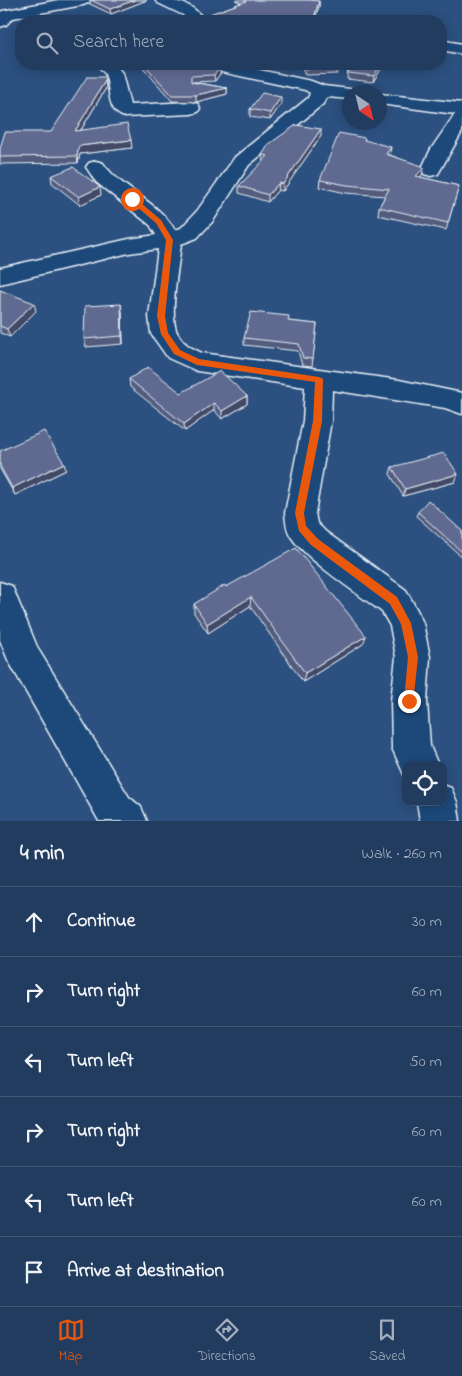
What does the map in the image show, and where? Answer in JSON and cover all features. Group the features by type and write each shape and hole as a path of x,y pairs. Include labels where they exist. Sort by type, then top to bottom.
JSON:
{"street":[{"path":"0,22 8,14 83,0"},
{"path":"163,0 192,15"},
{"path":"447,46 462,49"},
{"path":"111,70 114,73 122,108 125,111 191,108"},
{"path":"237,70 311,86 319,91 342,93"},
{"path":"0,276 129,246 170,240 189,233 205,216 242,161 317,100 319,91"},
{"path":"387,100 462,109"},
{"path":"431,170 441,149 462,117"},
{"path":"96,167 103,178 159,221 170,240 161,316 164,334 177,352 197,362 400,390 450,399 462,404"},
{"path":"319,379 318,421 300,513 302,528 315,542 394,601 406,623 413,657 409,701 411,748 417,761"},
{"path":"0,597 25,660 115,811 127,821"},
{"path":"438,806 440,821"}],"building":[{"path":"91,0 135,0 110,9"},
{"path":"247,1 319,1 315,15 210,14"},
{"path":"149,70 218,70 214,75 191,76 191,82 227,88 196,95 172,95"},
{"path":"350,70 378,70 374,76 348,73"},
{"path":"87,77 105,77 105,81 75,131 127,124 131,140 79,146 77,156 0,157 0,148 5,132 51,132"},
{"path":"262,93 281,97 270,113 250,109"},
{"path":"296,125 321,129 283,184 279,183 268,195 239,186 268,156 262,155 269,144"},
{"path":"339,133 365,138 364,140 391,147 386,154 424,168 416,176 459,186 448,223 379,207 389,189 320,180"},
{"path":"73,167 100,187 79,197 51,176"},
{"path":"0,290 34,303 7,329 0,326"},
{"path":"121,304 122,336 84,339 85,306"},
{"path":"251,312 289,316 288,321 317,324 313,359 303,358 299,344 244,338"},
{"path":"148,367 181,393 220,371 247,396 222,411 214,403 184,424 129,379"},
{"path":"44,431 64,463 12,488 0,466 0,451"},
{"path":"444,453 458,474 405,489 392,467"},
{"path":"428,500 462,531 462,552 418,512"},
{"path":"296,548 366,636 305,673 251,597 207,624 194,604 225,585 226,587"}],"route":[{"path":"132,199 159,221 170,240 161,316 164,334 177,352 197,362 319,379 318,421 304,486 300,513 302,528 315,542 394,601 406,623 413,657 409,701"}]}
